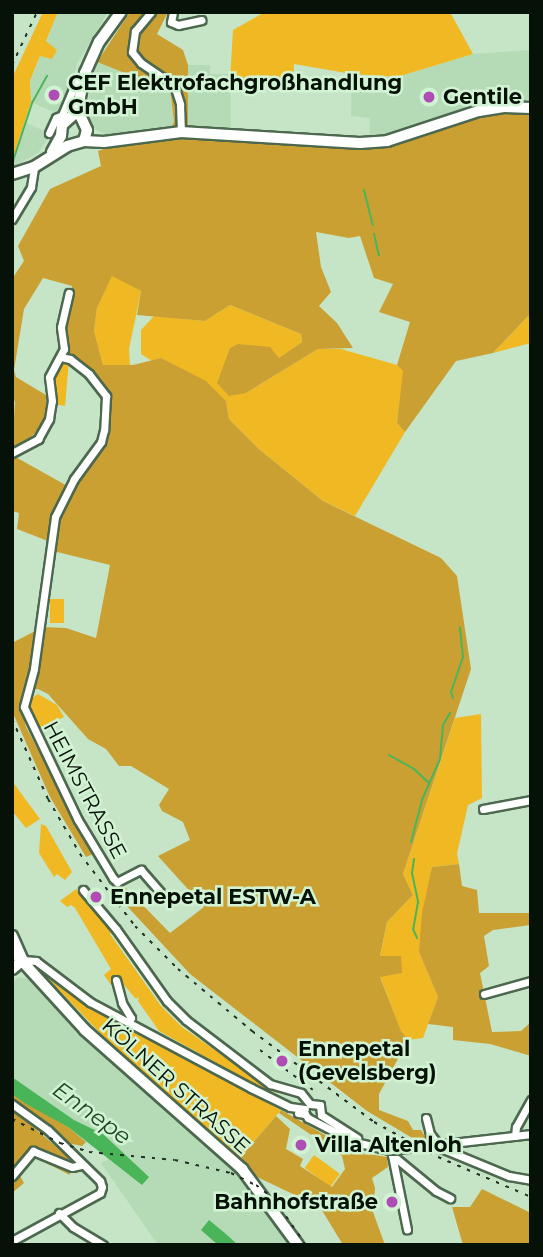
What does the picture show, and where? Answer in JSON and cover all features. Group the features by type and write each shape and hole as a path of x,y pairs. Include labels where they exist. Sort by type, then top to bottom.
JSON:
{"main road":[{"path":"50,154 61,136 62,125 70,119 80,97 92,54 121,12"},
{"path":"80,97 85,132"},
{"path":"70,119 85,132"},
{"path":"12,174 34,167 85,132"},
{"path":"61,136 70,144"},
{"name":"KÖLNER STRASSE","path":"12,936 23,960"},
{"name":"KÖLNER STRASSE","path":"12,950 85,1030 242,1169 298,1245"}],"street":[{"path":"151,12 135,31 132,52 141,63 174,85 180,104 181,132"},
{"path":"173,12 171,22 178,25 201,20"},
{"path":"49,134 56,118 62,115 76,82 84,79"},
{"path":"85,132 114,141 181,132 360,143 387,141 479,111 504,107 531,108"},
{"path":"12,219 31,187 34,167"},
{"path":"12,453 38,439 45,431 52,401 49,377 61,357 61,327 69,293"},
{"name":"HEIMSTRASSE","path":"61,357 70,359 89,374 106,397 104,430 101,442 74,479 55,517 34,669 24,707 78,820 113,878 117,882 141,870 161,893"},
{"path":"483,809 531,800"},
{"path":"83,890 116,929 167,1001 186,1020 270,1084 301,1093 308,1118 318,1118 372,1148 392,1152 531,1134"},
{"path":"12,969 23,960 36,961 90,1002 264,1095 290,1107 306,1109 320,1105 318,1118"},
{"path":"116,980 122,1003 131,1018 129,1021"},
{"path":"484,994 531,981"},
{"path":"515,1136 516,1127 531,1100"},
{"path":"12,1104 48,1129 81,1165 100,1181 101,1191 12,1241"},
{"path":"426,1118 430,1134 441,1148 509,1176 531,1180"},
{"path":"12,1176 33,1151 68,1166 81,1165"},
{"path":"392,1152 436,1191 450,1198"},
{"path":"392,1152 407,1229"},
{"path":"59,1213 73,1227 103,1245"}],"shaded area":[{"path":"43,12 58,12 46,41 57,50 52,59 40,56 30,81 31,102 12,161 12,78"},
{"path":"58,12 107,14 77,64 63,116 31,102 30,82"},
{"path":"130,12 168,12 157,34 183,50 188,65 188,127 171,127 174,122 170,88 152,78 145,81 97,62"},
{"path":"265,12 450,12 473,54 397,77 352,74 294,64 293,83 230,80 233,30"},
{"path":"531,50 531,112 369,148 370,118 351,116 352,74 397,77 473,54"},
{"path":"97,62 144,81 152,78 170,88 174,122 171,127 108,135 96,130 85,113"},
{"path":"188,65 210,65 210,74 230,74 231,128 188,127"},
{"path":"510,110 531,112 531,313 493,353 456,361 405,432 397,423 403,371 397,365 410,322 379,312 393,284 374,278 360,236 349,238 316,232 321,267 331,292 319,306 337,323 353,348 318,349 246,393 229,396 217,383 230,348 238,344 270,347 279,358 302,342 301,334 230,305 205,321 137,315 141,291 112,276 97,308 94,331 103,365 133,365 161,358 206,381 226,401 229,419 260,450 323,501 441,558 457,576 471,669 403,874 413,895 387,922 380,956 401,956 402,973 380,977 401,1031 408,1040 379,1094 379,1110 408,1121 413,1130 421,1130 428,1141 419,1142 367,1111 190,974 113,891 122,884 170,933 204,907 158,856 190,840 183,822 162,811 159,805 169,789 131,766 119,766 106,749 88,739 48,694 38,689 24,690 21,709 26,727 93,854 86,857 50,797 12,711 12,643 43,627 66,628 96,638 110,565 53,551 53,543 17,529 19,513 12,511 12,455 71,488 103,443 107,395 86,368 70,355 65,333 72,304 72,286 43,278 24,309 14,370 16,377 46,395 46,422 25,443 12,450 15,402 12,396 12,279 24,261 18,246 50,189 101,166 98,151 117,144 184,136 369,148 488,113"},
{"path":"24,122 51,134 38,153 12,167"},
{"path":"112,275 141,291 129,349 130,365 103,365 94,331 97,308"},
{"path":"230,305 301,334 302,342 279,359 246,393 318,349 341,349 397,365 404,371 397,423 405,432 355,516 323,501 260,450 229,419 226,401 161,358 152,361 141,354 141,330 154,316 205,321"},
{"path":"531,313 531,343 493,353"},
{"path":"69,361 65,406 54,404 54,375 59,364"},
{"path":"50,599 64,599 64,623 50,623"},
{"path":"38,694 57,705 64,717 36,730 27,709 28,701"},
{"path":"481,714 482,798 468,805 457,854 459,864 432,867 419,952 438,997 423,1038 408,1040 401,1032 380,976 401,972 380,957 387,922 413,895 403,874 455,718"},
{"path":"12,781 40,819 26,828 12,811"},
{"path":"41,824 46,826 72,872 65,880 57,874 54,877 39,853"},
{"path":"459,864 462,886 477,890 479,913 531,913 531,925 493,930 484,936 489,966 480,973 492,1032 521,1031 531,1022 531,1056 490,1044 453,1040 453,1027 428,1024 438,997 419,952 422,913 432,867"},
{"path":"76,889 112,931 110,934 161,1006 182,1027 256,1079 279,1090 278,1093 262,1088 159,1031 138,1001 139,997 136,999 118,978 111,985 104,975 111,969 75,908 71,905 67,907 60,901"},
{"path":"39,969 109,1018 281,1110 238,1160 141,1076"},
{"path":"19,977 30,979 61,1015 117,1068 228,1164 291,1245 158,1245 101,1163 122,1152 103,1134 74,1120 12,1077 12,982"},
{"path":"12,1077 74,1120 103,1134 149,1177 142,1185 68,1127 12,1094"},
{"path":"12,1094 68,1127 86,1142 82,1146 62,1142 49,1125 37,1119 31,1125 68,1157 70,1175 32,1156 19,1174 24,1183 12,1193"},
{"path":"281,1110 355,1152 387,1157 388,1167 372,1178 375,1188 373,1212 385,1245 343,1245 320,1207 255,1176 238,1160 276,1116 290,1129 286,1149 303,1159 300,1166 332,1187 345,1169 342,1156 279,1113"},
{"path":"314,1155 340,1174 330,1187 305,1168"},
{"path":"482,1189 531,1213 531,1245 463,1245 452,1207 470,1207"},
{"path":"209,1220 238,1245 218,1245 201,1230"}],"waterway":[{"path":"12,164 32,103 47,76"},
{"path":"364,190 373,225"},
{"path":"374,234 379,255"},
{"path":"453,698 451,692 463,657 460,627"},
{"path":"411,842 422,800 440,759 443,725 450,713"},
{"path":"389,755 414,769 428,782"},
{"path":"414,859 412,873 418,902 413,929 417,938"}],"railway":[{"path":"12,65 37,12"},
{"path":"12,719 48,799 80,854 135,926 178,969 252,1031 374,1122 438,1157 531,1197"},
{"path":"260,1050 313,1090"},
{"path":"12,1119 60,1143 89,1152 175,1160 231,1173 256,1185 274,1199 306,1245"}],"place":[{"name":"CEF Elektrofachgroßhandlung GmbH","path":"54,95"},
{"name":"Gentile","path":"429,97"},
{"name":"Ennepetal ESTW-A","path":"96,897"},
{"name":"Ennepetal (Gevelsberg)","path":"282,1061"},
{"name":"Villa Altenloh","path":"301,1145"},
{"name":"Bahnhofstraße","path":"392,1202"}],"water label":[{"name":"Ennepe","path":"92,1113"}]}
